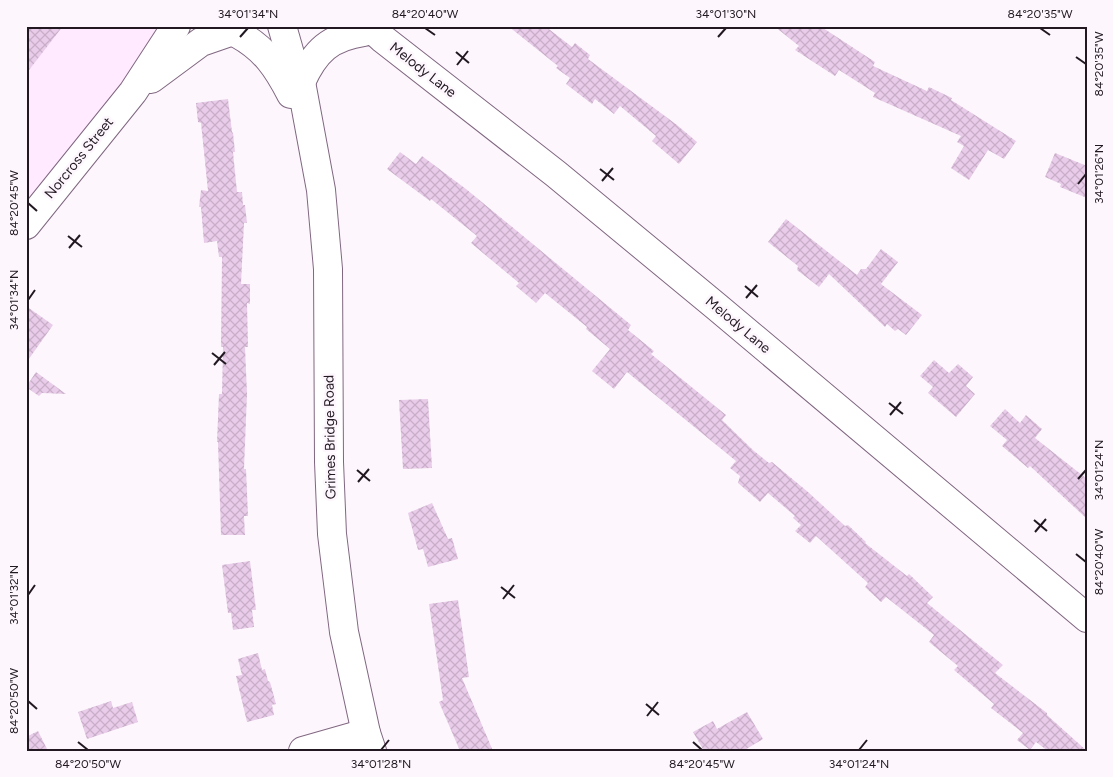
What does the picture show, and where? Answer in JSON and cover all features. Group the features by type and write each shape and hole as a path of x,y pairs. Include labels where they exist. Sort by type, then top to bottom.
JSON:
{"street":[{"name":"Norcross Street","path":"31,210 133,92 176,26"},
{"name":"Grimes Bridge Road","path":"282,26 301,82 321,190 328,269 329,462 332,534 344,632 369,742"},
{"name":"Norcross Street","path":"133,92 201,42 234,30"},
{"name":"Grimes Bridge Road","path":"234,30 258,47 275,65 307,121"},
{"path":"301,82 311,62 324,47 341,37 367,31"},
{"name":"Melody Lane","path":"367,31 556,174 718,307 1087,618"},
{"path":"303,751 369,742"}],"shaded area":[{"path":"26,26 177,26 26,223"}],"building":[{"path":"26,26 63,26 26,74"},
{"path":"508,26 545,26 572,47 575,43 590,55 588,59 697,142 679,164 652,141 656,136 620,106 614,114 595,99 592,104 566,84 570,78 556,68 558,66"},
{"path":"774,26 820,26 875,62 873,66 927,91 929,87 952,98 951,100 1016,141 1004,159 988,150 969,180 951,168 964,146 957,142 961,136 873,97 875,93 839,70 835,76 795,50 799,46"},
{"path":"228,99 235,152 233,152 237,192 242,192 247,223 244,223 241,284 250,284 250,304 247,303 248,347 245,347 247,394 244,469 246,469 248,516 244,516 245,535 221,535 217,442 219,394 222,394 222,257 219,257 217,241 204,243 201,207 199,207 201,190 208,191 201,123 198,122 196,103"},
{"path":"400,152 416,164 422,156 466,189 631,325 628,330 654,351 651,354 726,415 722,420 754,451 769,463 772,462 845,526 848,525 865,543 907,576 909,574 933,597 927,603 1003,665 995,673 1047,713 1087,751 1048,751 1036,742 1030,750 1017,740 1023,733 991,708 994,704 954,670 958,666 929,642 934,635 886,597 881,602 865,587 868,583 816,536 810,543 795,531 801,525 793,518 795,516 768,493 760,502 738,483 740,476 730,468 736,461 627,372 614,389 592,371 610,349 586,329 587,327 545,293 536,303 516,286 519,283 471,243 477,236 431,199 430,201 387,169"},
{"path":"1055,153 1087,166 1087,198 1060,187 1061,184 1045,177"},
{"path":"786,219 857,275 861,269 866,269 881,249 898,262 881,284 922,315 906,335 898,329 895,331 887,324 885,327 829,274 819,287 797,270 798,266 768,242"},
{"path":"26,306 53,325 26,363"},
{"path":"934,360 949,373 958,364 973,377 966,386 975,394 956,417 928,393 933,387 920,376"},
{"path":"36,372 66,394 42,393 39,396 26,387"},
{"path":"428,399 432,468 403,469 399,400"},
{"path":"1005,409 1020,423 1026,415 1042,429 1035,438 1087,479 1087,519 1030,466 1028,468 1002,446 1007,440 990,426"},
{"path":"432,503 448,539 452,538 458,559 428,567 423,549 418,550 408,513"},
{"path":"250,561 256,610 252,610 254,627 233,630 231,613 228,613 222,565"},
{"path":"458,600 469,677 462,678 493,751 460,751 439,702 443,700 429,604"},
{"path":"258,653 262,670 265,669 276,704 272,705 274,715 247,722 236,676 242,675 238,659"},
{"path":"111,701 113,708 132,702 138,722 87,739 78,712"},
{"path":"747,712 763,739 743,751 704,751 693,732 713,721 717,729"},
{"path":"38,731 48,751 26,751 26,737"}]}
